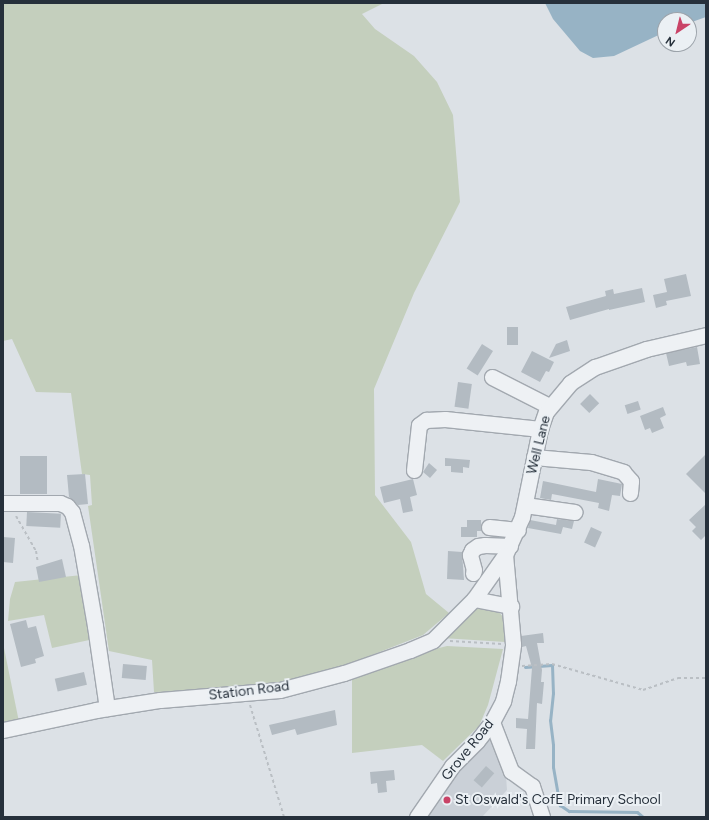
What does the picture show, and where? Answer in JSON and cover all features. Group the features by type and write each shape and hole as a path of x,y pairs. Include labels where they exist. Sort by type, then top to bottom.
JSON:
{"street":[{"name":"Well Lane","path":"474,599 508,551 518,530 525,505 540,428 550,406 570,383 595,367 646,349 706,335"},
{"path":"492,377 550,406"},
{"path":"414,470 419,425 426,420 445,419 540,428"},
{"path":"534,457 591,462 623,472 631,481 630,492"},
{"path":"8,503 60,503 67,506 72,512 80,545 95,626 107,708"},
{"path":"525,505 575,512"},
{"path":"489,527 518,530"},
{"path":"473,573 474,570 470,555 472,550 478,546 485,545 508,551"},
{"name":"Grove Road","path":"417,817 452,766 477,741 492,722 503,701 513,644 508,551"},
{"path":"474,599 510,606"},
{"name":"Station Road","path":"3,730 107,708 160,700 280,690 344,673 410,650 433,640 474,599"},
{"path":"492,722 511,771 532,786 542,817"}],"path":[{"path":"8,503 36,551 38,563"},
{"path":"433,640 462,643 513,644"},
{"path":"510,666 552,664 643,690 678,678 706,678"},
{"path":"250,693 250,705 284,817"}],"shaded area":[{"path":"488,739 493,740 506,776 507,790 482,817 426,817 452,778"}],"green space":[{"path":"3,3 384,3 362,14 375,29 414,56 437,82 453,115 460,202 414,293 374,389 375,495 411,542 426,594 449,613 423,635 321,675 273,684 202,691 154,692 152,660 109,651 88,506 92,505 90,475 82,474 71,393 36,392 12,339 3,341"},
{"path":"82,575 94,639 52,648 44,615 8,621 10,599 15,582"},
{"path":"480,608 498,611 504,618 505,642 442,638 473,610"},
{"path":"3,643 19,722 3,726"},
{"path":"447,646 503,649 488,705 479,726 443,761 422,745 352,753 352,678 423,652"}],"water":[{"path":"545,3 706,3 706,17 697,20 697,12 657,12 657,36 614,56 593,58 580,51 553,19"}],"building":[{"path":"686,274 691,296 666,301 667,305 656,308 653,295 667,292 664,279"},
{"path":"642,288 645,302 609,309 570,320 566,307 606,296 605,291 613,289 614,294"},
{"path":"507,327 518,327 518,345 507,345"},
{"path":"567,340 570,351 549,358 556,344"},
{"path":"482,344 493,351 478,375 467,369"},
{"path":"697,347 700,364 687,366 686,362 669,366 666,353"},
{"path":"532,351 554,362 549,372 546,371 540,382 521,372"},
{"path":"458,382 472,384 468,409 455,407"},
{"path":"590,394 599,403 589,413 580,404"},
{"path":"638,401 641,410 627,414 625,405"},
{"path":"663,407 666,415 660,418 664,428 652,433 650,428 645,430 640,416"},
{"path":"706,454 706,494 686,474"},
{"path":"20,456 47,456 47,494 20,494"},
{"path":"445,458 470,460 469,468 463,467 463,473 451,472 451,466 445,466"},
{"path":"429,463 437,470 430,478 423,472"},
{"path":"85,474 88,504 78,505 69,497 67,475"},
{"path":"413,479 417,495 410,497 413,511 403,513 400,499 384,503 380,487"},
{"path":"598,479 622,484 620,496 612,495 609,511 598,508 599,503 552,494 551,500 540,498 543,481 596,492"},
{"path":"706,504 706,535 701,540 692,531 696,527 689,520"},
{"path":"27,512 61,514 60,528 26,526"},
{"path":"557,519 574,521 572,529 563,527 561,534 528,528 530,520 556,525"},
{"path":"467,520 481,520 481,531 477,531 477,537 461,537 461,527 467,527"},
{"path":"591,527 602,532 595,547 584,543"},
{"path":"3,537 15,538 13,563 3,562"},
{"path":"448,551 462,552 464,580 447,579"},
{"path":"62,559 66,577 39,582 36,567"},
{"path":"26,620 28,628 36,626 44,656 35,659 36,663 21,667 10,624"},
{"path":"543,633 544,643 537,643 542,670 541,682 544,682 542,704 537,703 535,749 526,749 527,729 516,728 516,718 528,719 532,668 526,646 522,647 521,636"},
{"path":"123,664 147,666 146,680 122,678"},
{"path":"84,672 87,685 58,691 55,679"},
{"path":"335,710 337,725 297,735 295,729 272,735 269,725"},
{"path":"486,766 494,773 482,788 474,780"},
{"path":"394,770 395,780 386,781 387,792 378,793 377,783 371,784 370,772"}],"waterway":[{"path":"525,667 552,665 553,693 550,720 553,745 553,767 560,805 569,811 637,812 643,817"}],"place":[{"name":"St Oswald's CofE Primary School","path":"447,800"}]}
